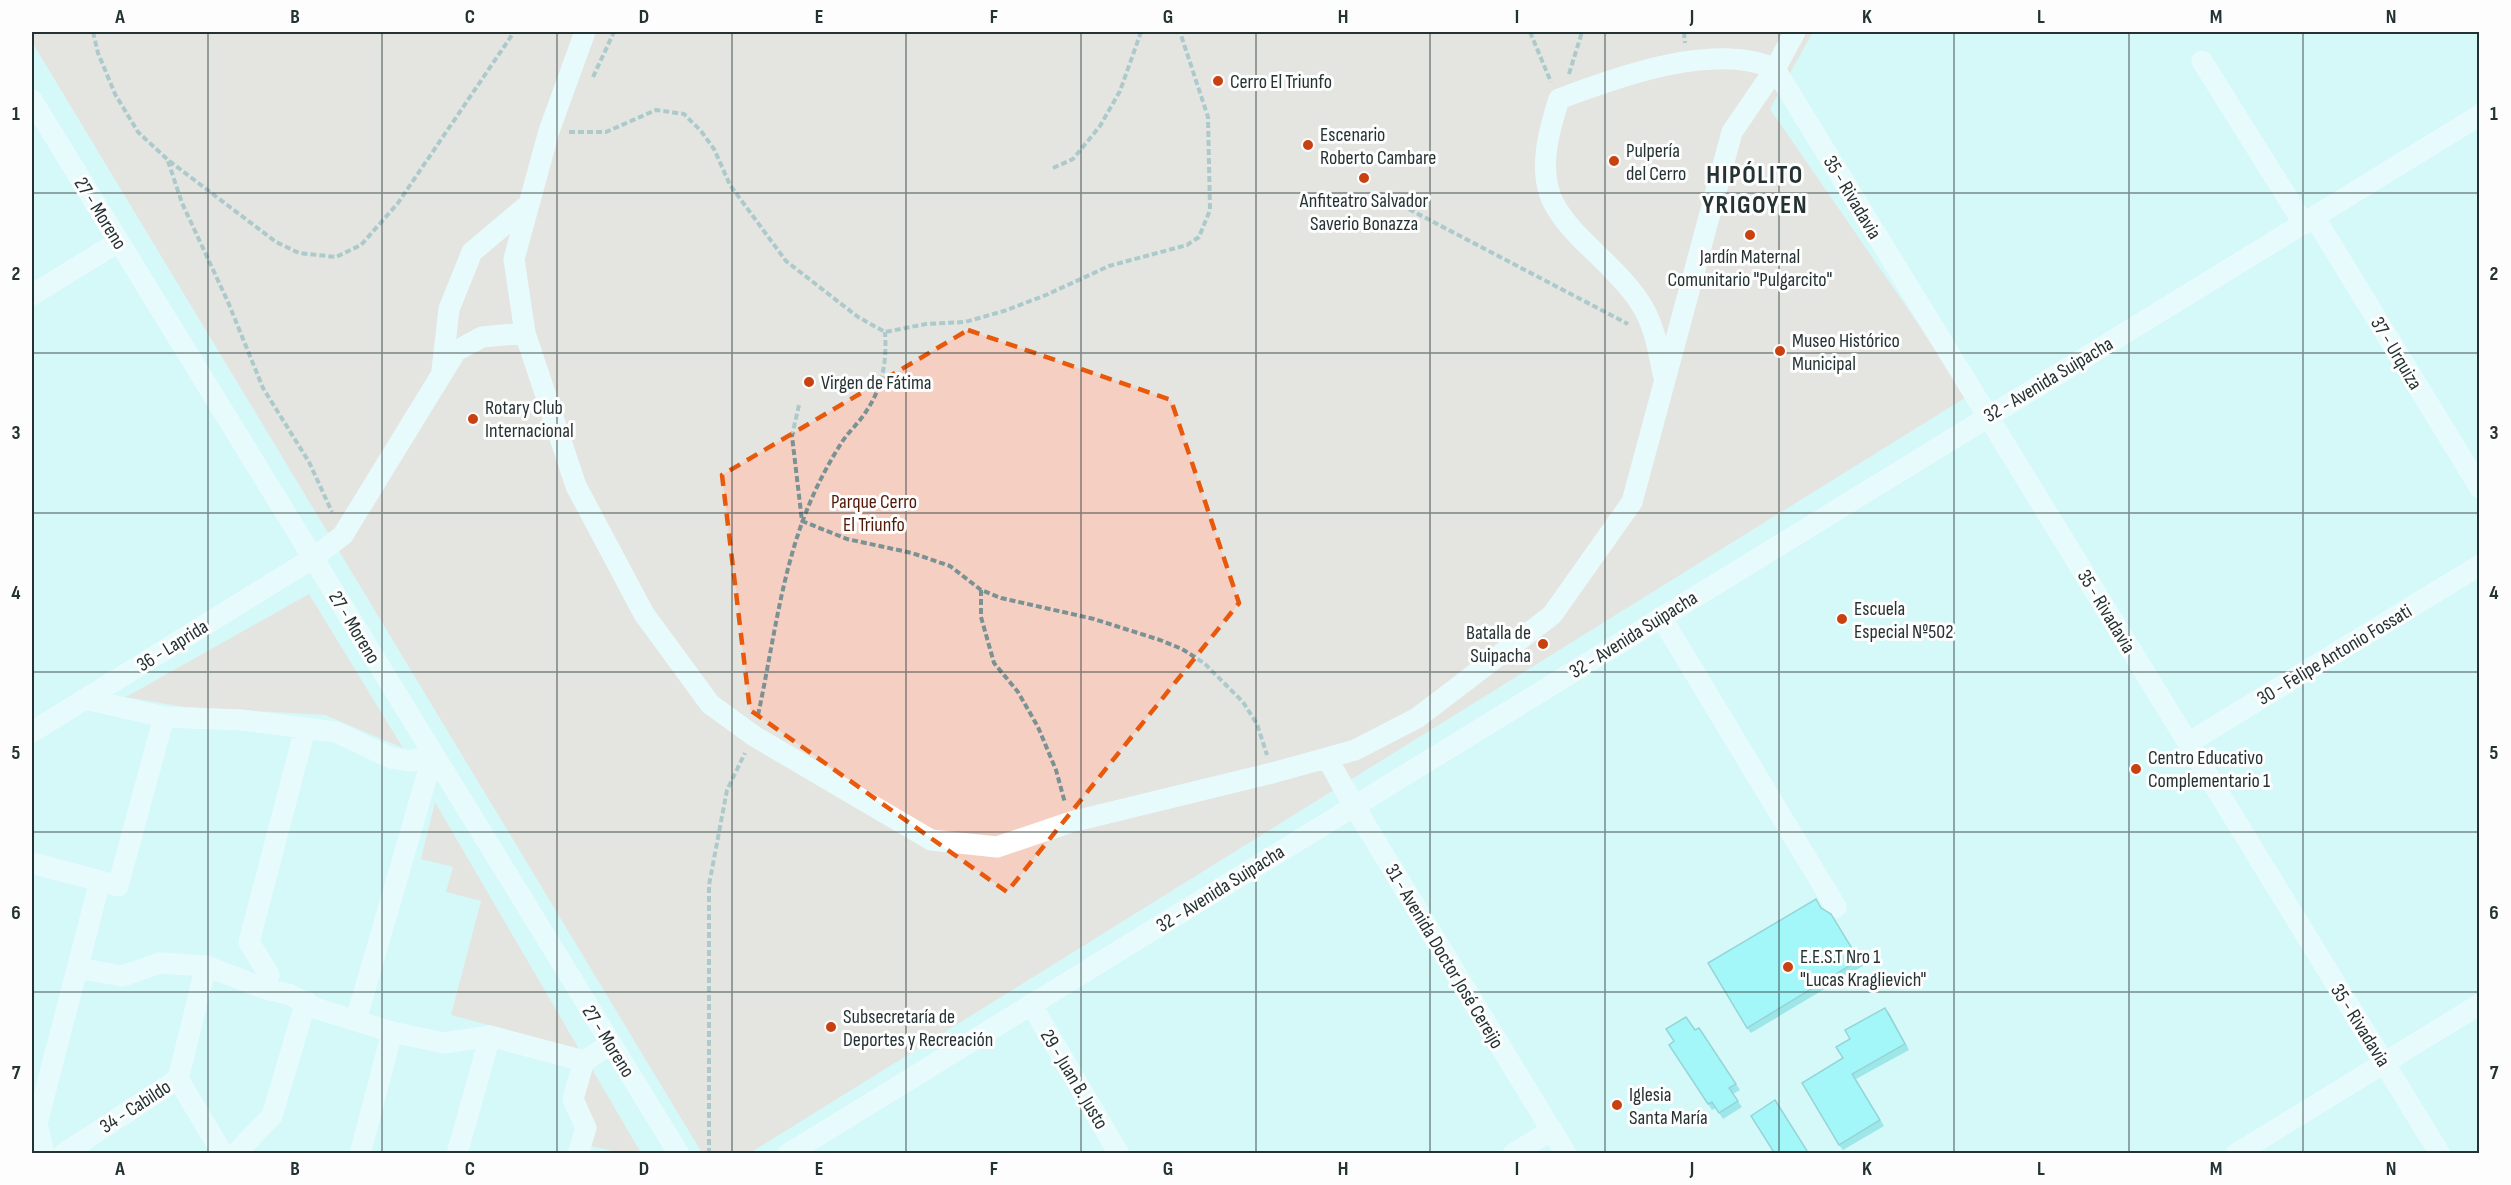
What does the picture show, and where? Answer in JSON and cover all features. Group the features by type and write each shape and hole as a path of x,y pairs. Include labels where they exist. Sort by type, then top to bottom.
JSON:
{"street":[{"path":"585,32 549,131 514,259 525,333 576,486 644,614 710,704 754,736 931,840 997,847 1071,822 1272,773 1355,750 1417,718 1552,615 1632,502 1732,132 1775,69 1795,32"},
{"path":"1664,379 1652,322 1630,287 1568,225 1555,207 1547,182 1545,154 1559,99 1626,74 1688,62 1759,61 1775,69"},
{"name":"37 - Urquiza","path":"2202,61 2310,221 2480,488"},
{"name":"35 - Rivadavia","path":"1775,69 2440,1154"},
{"name":"27 - Moreno","path":"32,100 679,1154"},
{"name":"32 - Avenida Suipacha","path":"788,1154 2480,115"},
{"path":"441,376 449,309 472,252 529,204"},
{"path":"32,295 118,242"},
{"path":"343,536 456,351 482,337 525,333"},
{"name":"36 - Laprida","path":"32,732 313,558 343,536"},
{"name":"30 - Felipe Antonio Fossati","path":"2188,743 2480,566"},
{"path":"1661,617 1836,907"},
{"path":"86,699 164,717 241,720 336,732 391,758 411,761 433,755"},
{"path":"32,863 118,886 164,717"},
{"path":"266,988 269,975 249,942 305,729"},
{"path":"356,1020 433,755"},
{"name":"31 - Avenida Doctor José Cereijo","path":"1327,758 1566,1154"},
{"path":"44,1154 37,1123 100,881"},
{"path":"77,968 122,976 160,963 206,966 288,994 318,1009 392,1032 444,1043 490,1036 584,1061"},
{"path":"206,966 178,1079 223,1154"},
{"path":"235,1154 272,1116 306,1001"},
{"name":"29 - Juan B. Justo","path":"1031,1004 1119,1154"},
{"path":"2236,1154 2480,1004"},
{"path":"360,1154 392,1032"},
{"path":"457,1154 490,1036"},
{"path":"578,1154 586,1128 573,1099 584,1061 610,1044"},
{"name":"34 - Cabildo","path":"63,1154 178,1079"},
{"path":"1513,1154 1551,1130"}],"path":[{"path":"93,32 98,53 115,94 138,132 168,160 276,243 299,253 336,257 361,245 398,203 514,32"},
{"path":"1053,168 1073,159 1100,126 1120,91 1141,32"},
{"path":"549,131 606,132 656,110 684,114 701,131 714,149 730,184 786,261 858,317 885,332 926,324 965,322 1004,311 1046,295 1109,266 1187,245 1199,237 1210,210 1208,117 1180,32"},
{"path":"1530,32 1559,99"},
{"path":"1559,99 1576,56 1582,32"},
{"path":"168,160 182,203 228,302 263,388 309,462 343,536"},
{"path":"1401,205 1655,339"},
{"path":"709,1154 709,885 727,790 754,736 788,571 802,521 814,492 842,441 867,410 881,381 886,359 885,332"},
{"path":"799,405 792,436 802,521"},
{"path":"802,521 847,539 912,554 950,566 981,590 1001,598 1094,619 1160,640 1204,663 1244,702 1257,724 1272,773"},
{"path":"981,590 981,617 994,663 1017,692 1038,727 1056,770 1071,822"}],"highlighted area":[{"path":"968,330 1171,400 1239,603 1007,892 750,710 722,475"}],"green space":[{"name":"Parque Cerro El Triunfo","path":"32,32 1813,32 1770,109 1968,396 750,1153 702,1153 32,42"},
{"path":"309,594 403,748 325,715 184,707 126,697"},
{"path":"435,802 579,1049 451,1015 481,901 446,892 453,867 421,859"},
{"path":"591,1067 641,1153 621,1153 586,1145 579,1100"}],"building":[{"name":"E.E.S.T Nro 1 \"Lucas Kraglievich\"","path":"1816,899 1821,908 1831,914 1859,960 1747,1028 1708,963"},
{"path":"1885,1008 1905,1044 1852,1074 1880,1120 1839,1145 1802,1083 1843,1058 1836,1047 1850,1039 1845,1030"},
{"path":"1686,1017 1695,1030 1699,1028 1736,1084 1729,1088 1738,1101 1719,1113 1712,1102 1708,1104 1669,1045 1674,1041 1666,1029"},
{"path":"1775,1100 1809,1154 1775,1154 1751,1116"}],"place":[{"name":"Cerro El Triunfo","path":"1218,81"},
{"name":"Escenario Roberto Cambare","path":"1308,145"},
{"name":"Pulpería del Cerro","path":"1614,161"},
{"name":"Anfiteatro Salvador Saverio Bonazza","path":"1364,178"},
{"name":"Jardín Maternal Comunitario \"Pulgarcito\"","path":"1750,235"},
{"name":"Museo Histórico Municipal","path":"1780,351"},
{"name":"Virgen de Fátima","path":"809,382"},
{"name":"Rotary Club Internacional","path":"473,419"},
{"name":"Escuela Especial Nº502","path":"1842,619"},
{"name":"Batalla de Suipacha","path":"1543,644"},
{"name":"Centro Educativo Complementario 1","path":"2136,769"},
{"name":"E.E.S.T Nro 1 \"Lucas Kraglievich\"","path":"1788,967"},
{"name":"Subsecretaría de Deportes y Recreación","path":"831,1027"},
{"name":"Iglesia Santa María","path":"1617,1105"}],"district":[{"name":"HIPÓLITO YRIGOYEN","path":"1755,188"}]}
